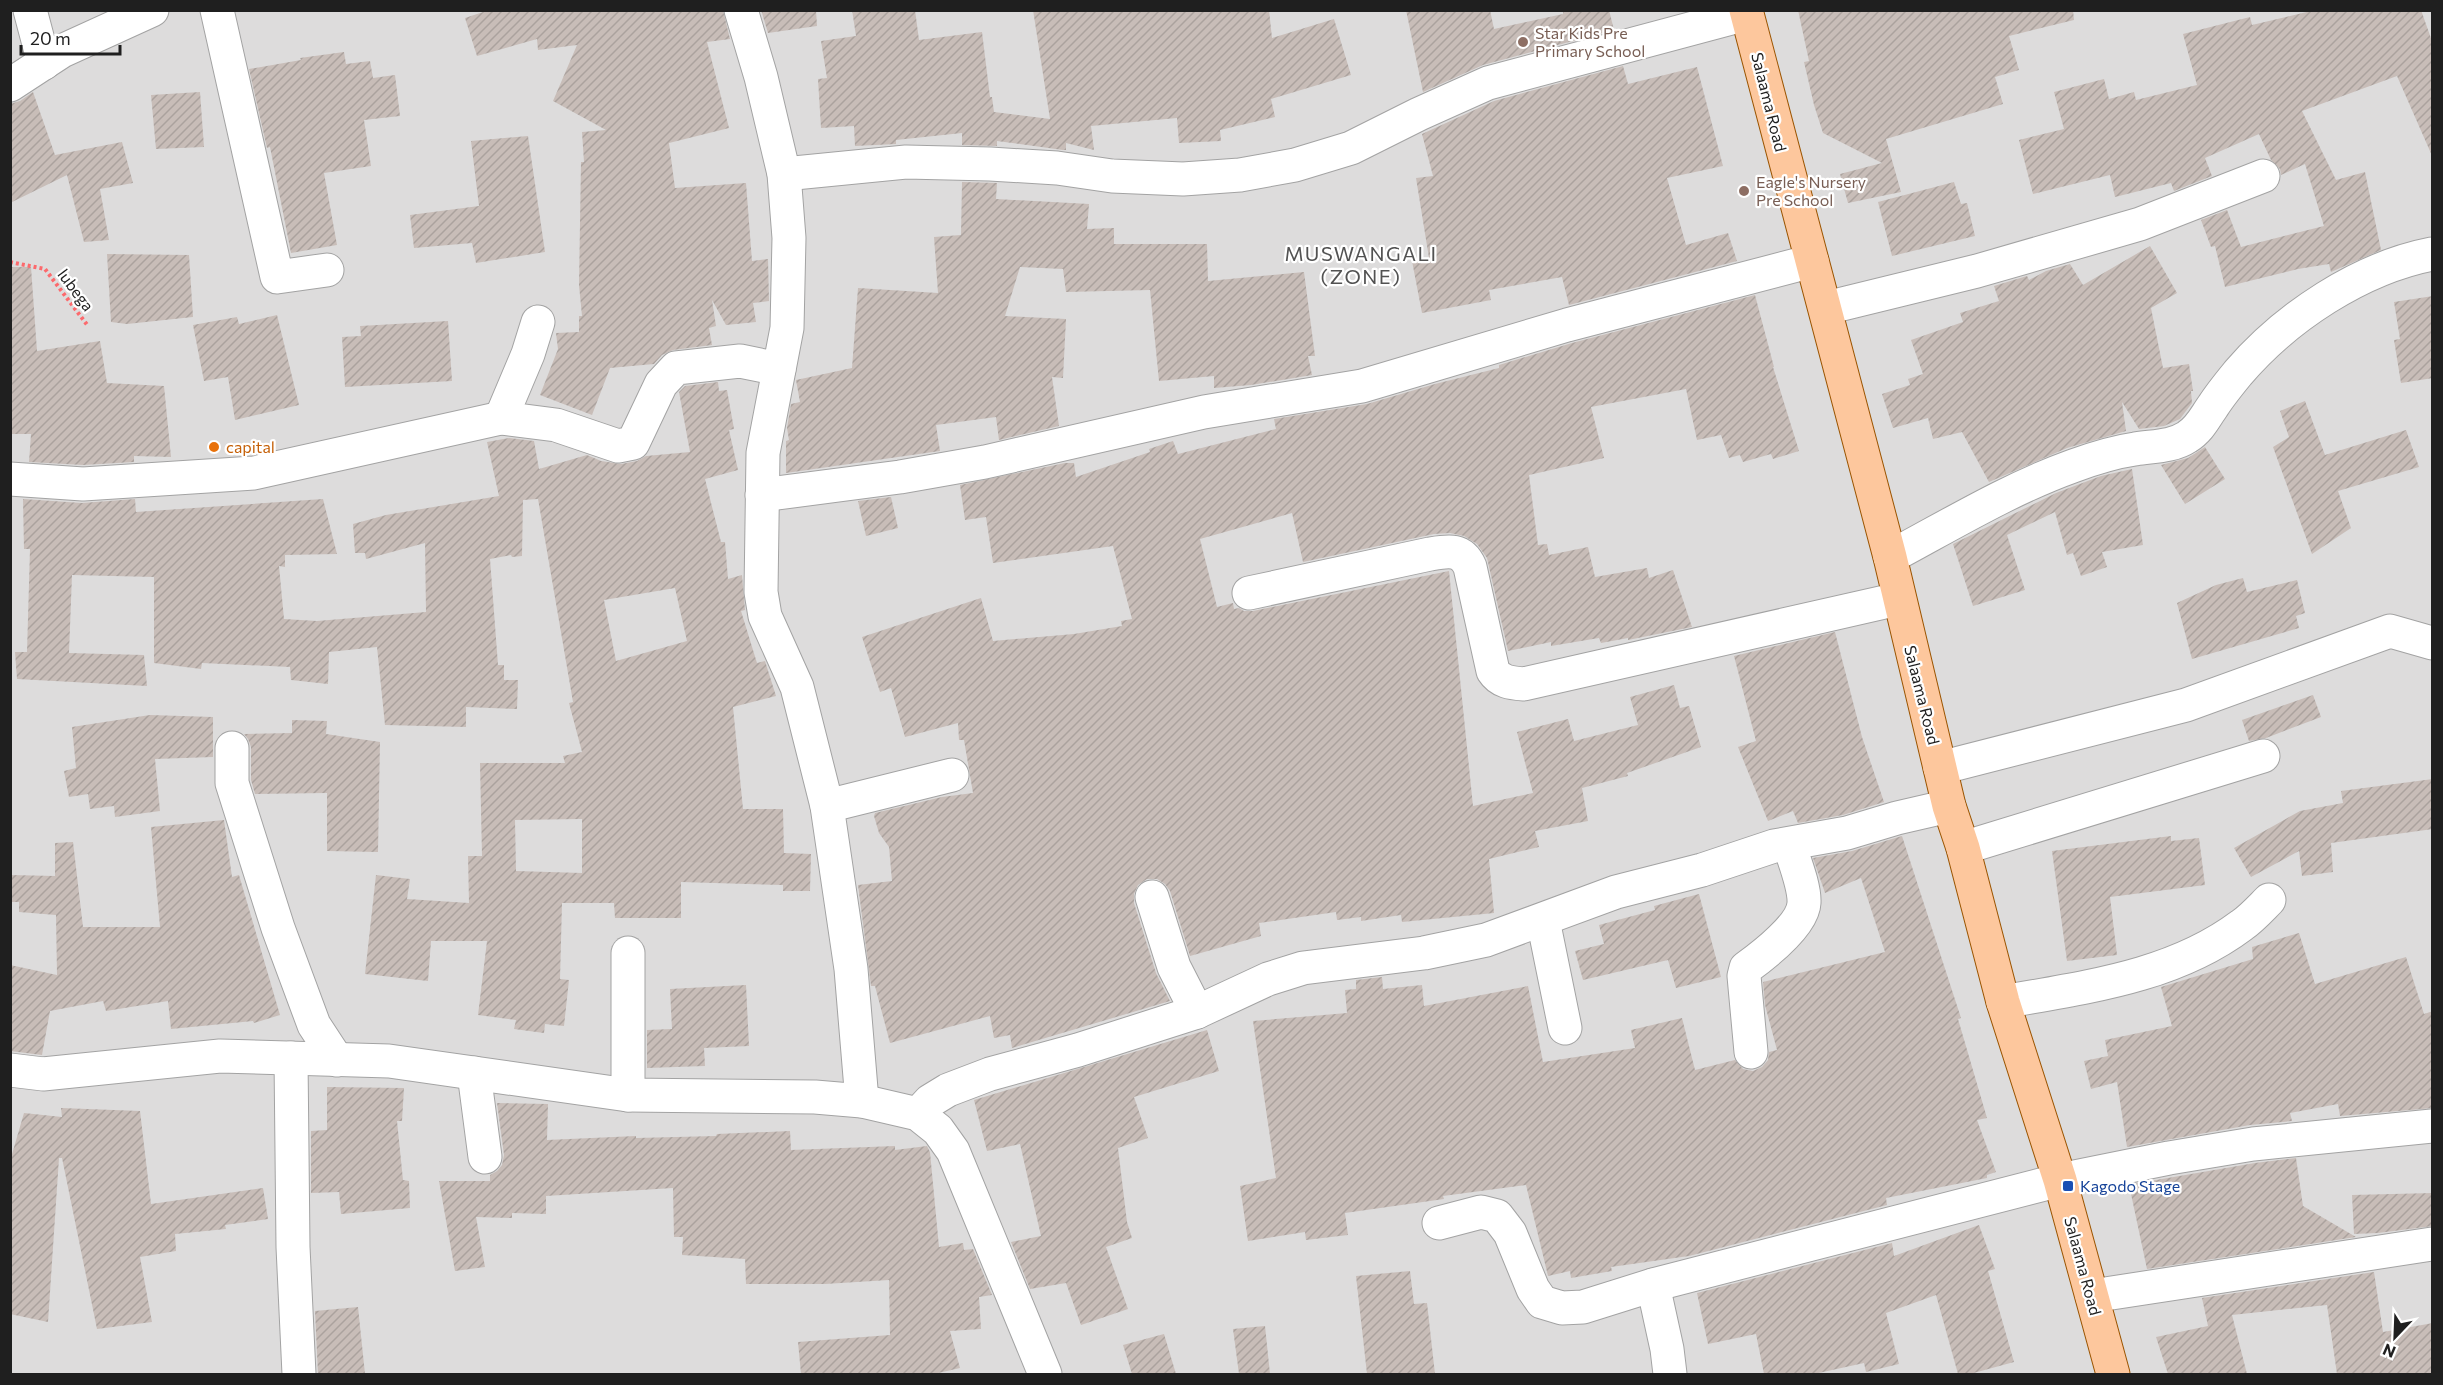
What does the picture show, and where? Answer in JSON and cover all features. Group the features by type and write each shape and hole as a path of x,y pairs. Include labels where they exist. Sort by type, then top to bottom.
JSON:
{"main road":[{"name":"Salaama Road","path":"1746,12 1890,557 1898,599 1949,806 1964,848 2004,1002 2060,1180 2113,1374"}],"street":[{"path":"30,10 44,63"},
{"path":"10,85 62,51 152,10"},
{"path":"218,10 277,277 327,270"},
{"path":"741,10 761,77 784,174 789,238 790,287 787,328 763,453 761,592 765,616 797,687 827,806 850,969 862,1101"},
{"path":"784,174 906,162 1057,168 1112,176 1183,179 1240,175 1295,165 1351,148 1488,83 1746,12"},
{"path":"1826,308 1977,271 2140,224 2264,176"},
{"path":"1890,557 2005,495 2074,466 2132,449 2173,444 2187,437 2200,426 2232,381 2267,342 2339,288 2410,258 2433,254"},
{"path":"762,495 880,480 985,462 1204,412 1362,386 1567,325 1812,261"},
{"path":"501,418 528,354 538,322"},
{"path":"10,479 83,484 254,473 501,418 556,425 618,446 633,442 661,384 676,368 740,361 779,369"},
{"path":"1249,593 1430,554 1455,551 1466,558 1470,567 1493,671 1502,680 1524,684 1898,599"},
{"path":"1940,768 2186,705 2390,631 2433,643"},
{"path":"232,748 232,783 278,928 314,1024 337,1060"},
{"path":"1964,848 2262,756"},
{"path":"827,806 952,775"},
{"path":"918,1114 930,1101 948,1090 990,1074 1078,1050 1197,1012 1268,979 1303,968 1424,953 1486,940 1616,892 1702,870 1774,846 1847,833 1949,806"},
{"path":"1751,1052 1744,976 1746,968 1791,929 1803,912 1805,901 1790,844"},
{"path":"1152,897 1174,967 1197,1012"},
{"path":"2004,1002 2102,985 2163,968 2216,942 2243,924 2269,900"},
{"path":"1543,920 1565,1028"},
{"path":"628,953 628,1095"},
{"path":"10,1070 43,1074 220,1056 389,1061 628,1095 730,1098 815,1097 862,1101 918,1114 938,1130 952,1151 1045,1374"},
{"path":"291,1058 292,1247 299,1374"},
{"path":"474,1073 485,1157"},
{"path":"1439,1223 1481,1212 1497,1216 1510,1233 1533,1289 1542,1302 1562,1308 1583,1307 1653,1285 2060,1180 2253,1144 2433,1126"},
{"path":"2092,1296 2433,1244"},
{"path":"1653,1285 1670,1374"}],"path":[{"name":"lubega","path":"10,262 45,269 88,326"}],"shaded area":[{"path":"11,11 2432,11 2432,1374 11,1374"}],"building":[{"path":"489,10 723,10 730,39 707,42 729,128 669,143 675,188 746,183 752,261 768,259 769,301 753,303 756,322 726,325 712,300 716,326 709,328 712,345 673,350 662,355 654,364 610,368 592,415 540,395 558,349 556,333 579,332 579,316 582,316 579,285 581,162 584,162 582,132 606,130 553,101 577,45 538,50 537,39 477,56 465,18"},
{"path":"761,10 816,10 817,26 768,33"},
{"path":"852,10 915,10 919,40 982,32 994,112 1050,119 1033,10 1269,10 1272,38 1334,19 1351,75 1271,99 1275,117 1220,130 1221,141 1179,143 1177,118 1091,126 1094,150 1066,143 1066,150 997,141 997,146 962,145 962,133 896,140 896,144 855,146 854,126 821,128 818,79 827,78 821,41 856,36"},
{"path":"1406,10 1490,10 1494,29 1563,14 1563,10 1609,10 1614,30 1483,65 1423,92"},
{"path":"1798,10 2073,10 2074,20 2009,36 2019,70 1995,77 2003,104 1886,139 1901,192 1848,203 1840,174 1882,163 1823,133 1804,62 1809,61"},
{"path":"2315,10 2421,10 2433,44 2433,158 2397,76 2302,111 2336,180 2365,172 2381,250 2331,272 2329,264 2298,269 2225,287 2215,246 2211,247 2201,220 2227,210 2241,247 2324,226 2305,164 2281,175 2280,169 2271,160 2259,134 2205,158 2212,176 2174,191 2171,183 2115,197 2110,175 2033,194 2019,140 2064,129 2054,92 2104,79 2109,99 2134,92 2136,100 2197,85 2183,34 2250,17 2252,25"},
{"path":"344,52 346,64 370,61 373,78 395,75 400,116 364,120 371,166 324,173 337,245 291,253 270,147 267,148 249,69 301,60 300,58"},
{"path":"1623,66 1628,84 1697,67 1723,166 1667,178 1686,245 1728,233 1737,261 1569,305 1562,277 1489,290 1491,300 1422,313 1412,261 1429,258 1416,178 1433,176 1422,134 1494,101"},
{"path":"33,92 55,155 122,142 133,183 100,189 109,240 84,242 67,175 10,203 10,104 20,101"},
{"path":"200,92 204,147 156,149 151,95"},
{"path":"528,136 545,252 476,263 472,243 414,248 410,215 479,206 471,141"},
{"path":"962,182 997,183 996,199 1089,204 1087,229 1114,228 1114,244 1207,244 1208,281 1304,272 1315,356 1308,356 1312,375 1251,385 1214,388 1214,376 1159,381 1150,290 1066,292 1063,269 1020,267 1005,316 1066,319 1063,378 1052,377 1059,426 999,440 996,417 936,425 940,451 786,473 786,441 789,440 787,428 791,404 800,402 796,380 852,368 858,288 938,293 934,237 961,235"},
{"path":"1954,182 1961,204 1967,203 1975,236 1892,256 1878,202"},
{"path":"2150,246 2177,293 2151,308 2163,368 2189,364 2193,391 2191,391 2192,403 2180,419 2164,426 2139,429 2122,402 2126,431 2067,448 1989,482 1962,432 1933,439 1928,418 1893,428 1882,394 1910,385 1908,379 1923,374 1911,340 1963,322 1960,313 1999,301 1994,286 2027,276 2029,280 2046,271 2070,264 2083,285"},
{"path":"107,254 189,255 193,317 127,324 111,322"},
{"path":"10,267 31,267 37,351 100,341 107,383 164,386 171,457 134,456 134,462 83,465 29,462 31,434 10,434"},
{"path":"1755,295 1773,367 1799,451 1773,459 1771,454 1743,462 1740,455 1729,458 1721,435 1697,440 1686,389 1591,407 1604,458 1529,475 1538,545 1547,544 1549,555 1588,547 1595,577 1647,568 1649,578 1673,570 1692,627 1628,640 1628,638 1601,643 1599,638 1551,646 1551,642 1508,651 1487,558 1477,544 1464,536 1450,533 1434,534 1303,562 1292,513 1200,539 1217,607 1233,603 1234,609 1239,608 1244,611 1449,571 1473,806 1533,793 1517,732 1568,719 1574,741 1638,725 1630,697 1674,685 1680,708 1689,706 1701,747 1627,773 1628,776 1582,788 1588,821 1535,831 1539,847 1489,859 1494,913 1402,922 1401,915 1361,921 1361,917 1337,920 1336,912 1259,923 1261,936 1190,956 1170,891 1157,879 1147,879 1138,885 1134,894 1134,903 1156,973 1170,1001 1012,1048 1010,1035 994,1038 990,1016 890,1043 875,986 871,986 858,885 892,881 889,847 879,833 874,816 875,813 942,797 973,793 964,740 959,740 958,723 905,737 891,688 880,692 862,637 981,598 993,641 1074,634 1122,626 1121,621 1132,619 1113,546 993,563 986,517 965,520 960,485 1065,463 1074,463 1076,477 1150,452 1149,449 1173,441 1178,454 1276,429 1274,419 1367,404 1499,368 1499,365 1572,343"},
{"path":"2433,296 2433,378 2401,383 2394,340 2400,339 2394,302"},
{"path":"277,315 299,405 235,420 228,377 204,381 193,325 237,317 239,324"},
{"path":"448,321 452,381 345,387 342,337 361,336 360,326"},
{"path":"718,382 719,391 727,390 734,429 729,430 738,470 705,479 721,542 725,542 728,579 742,575 745,610 741,611 757,663 765,661 776,696 733,707 743,809 783,809 784,853 811,854 810,891 783,891 783,885 681,882 681,918 615,918 614,903 562,903 560,979 569,980 564,1026 545,1024 544,1033 514,1029 516,1020 478,1015 487,941 431,941 428,981 365,974 376,875 410,879 407,899 469,903 468,856 482,856 480,763 565,763 563,756 582,752 569,703 573,702 538,499 523,500 522,556 512,557 511,555 490,559 498,665 504,665 504,680 518,680 517,709 466,707 466,727 385,725 377,647 329,652 328,684 291,680 290,667 202,663 201,669 154,663 154,577 72,575 69,653 144,655 147,686 17,679 15,652 27,652 30,549 24,549 23,499 82,503 135,499 136,512 323,499 337,554 285,555 285,567 279,566 284,619 317,621 426,612 425,543 366,559 365,553 355,553 353,524 386,515 499,496 487,442 509,438 534,441 539,469 587,455 601,461 621,464 637,461 646,456 690,452 679,392 685,386","holes":["675,588 687,641 616,661 604,600","582,819 582,873 516,871 515,820"]},
{"path":"2305,401 2325,455 2406,430 2419,467 2338,491 2351,528 2312,554 2273,447 2289,437 2280,411"},
{"path":"2205,447 2225,479 2185,504 2161,465 2188,458"},
{"path":"2132,469 2143,545 2102,552 2107,567 2081,576 2073,553 2067,555 2055,512 2007,535 2025,590 1973,606 1953,544 2056,493 2101,476"},
{"path":"891,497 898,528 866,536 858,501"},
{"path":"2243,578 2247,592 2297,580 2305,613 2296,616 2299,628 2192,659 2177,603 2216,585"},
{"path":"1835,632 1862,737 1884,802 1843,815 1798,823 1793,811 1768,821 1738,747 1756,741 1734,656"},
{"path":"2313,695 2321,717 2266,738 2249,741 2242,720"},
{"path":"150,715 213,717 213,757 155,759 160,811 115,817 114,806 90,809 88,794 69,797 64,771 76,768 72,727"},
{"path":"292,720 327,721 326,734 380,742 378,852 327,851 327,793 255,794 251,780 251,747 244,734 292,733"},
{"path":"2433,779 2433,829 2331,843 2333,872 2302,876 2299,851 2251,877 2234,848 2300,811 2343,803 2341,791"},
{"path":"224,820 232,877 239,875 280,1015 254,1023 253,1021 171,1029 168,1001 106,1011 103,1001 50,1011 42,1055 10,1051 10,965 57,975 56,915 19,912 19,902 10,902 10,875 55,876 55,843 73,842 83,927 160,927 151,827"},
{"path":"1902,836 1961,1018 1958,1019 1987,1118 1977,1120 1996,1172 1987,1175 1987,1178 1886,1198 1887,1205 1689,1256 1611,1267 1612,1271 1571,1278 1570,1271 1548,1276 1526,1185 1443,1196 1444,1199 1345,1213 1348,1235 1306,1240 1305,1232 1248,1241 1240,1186 1276,1178 1253,1021 1347,1013 1345,990 1356,989 1356,980 1382,977 1383,989 1422,985 1424,1006 1528,986 1543,1062 1635,1048 1631,1030 1682,1018 1695,1070 1735,1060 1743,1069 1753,1071 1762,1067 1768,1060 1769,1052 1777,1050 1765,1005 1763,982 1885,952 1861,878 1825,893 1813,858 1852,851"},
{"path":"2171,836 2171,841 2199,838 2205,885 2110,897 2117,955 2067,961 2052,851"},
{"path":"1699,894 1721,977 1676,988 1668,960 1583,980 1575,951 1604,944 1599,925 1655,910 1654,906"},
{"path":"2299,933 2315,984 2406,957 2424,1014 2433,1011 2433,1108 2340,1116 2338,1104 2290,1113 2292,1121 2250,1125 2127,1147 2117,1082 2091,1089 2084,1061 2108,1056 2105,1040 2172,1026 2161,987 2253,959 2252,947"},
{"path":"746,985 749,1046 704,1048 705,1066 647,1068 647,1030 672,1029 670,989"},
{"path":"1207,1030 1219,1071 1134,1097 1148,1138 1118,1148 1127,1222 1132,1238 1106,1247 1128,1309 1081,1325 1066,1283 1030,1289 1011,1242 1041,1236 1020,1144 987,1151 974,1100"},
{"path":"327,1087 404,1088 402,1121 397,1121 403,1180 409,1181 410,1208 341,1214 339,1192 311,1193 311,1131 327,1130"},
{"path":"497,1103 548,1104 547,1140 636,1136 636,1138 716,1136 717,1134 790,1131 791,1150 895,1146 895,1150 927,1146 930,1152 939,1247 963,1243 964,1250 973,1249 992,1295 979,1297 981,1329 950,1331 960,1368 934,1374 801,1374 798,1342 890,1335 889,1280 825,1284 746,1284 745,1259 682,1255 683,1237 674,1237 673,1188 546,1196 546,1214 512,1213 512,1218 476,1217 485,1267 455,1271 439,1181 490,1181 490,1175 502,1165 504,1155"},
{"path":"61,1108 140,1111 151,1204 263,1188 268,1219 225,1225 226,1229 175,1234 176,1251 140,1257 152,1322 97,1329 62,1158 59,1158 48,1322 10,1314 10,1161 24,1113 62,1117"},
{"path":"2296,1158 2303,1206 2356,1237 2147,1269 2131,1194 2134,1193 2133,1184"},
{"path":"2433,1193 2433,1226 2354,1234 2352,1195"},
{"path":"1979,1225 1995,1269 1988,1271 2014,1362 1970,1374 1958,1374 1936,1295 1886,1313 1899,1364 1866,1372 1864,1363 1814,1374 1764,1374 1756,1334 1708,1344 1697,1293 1892,1243 1894,1256"},
{"path":"1410,1271 1414,1304 1427,1303 1435,1374 1367,1374 1356,1276"},
{"path":"2374,1272 2383,1332 2433,1323 2433,1374 2337,1374 2327,1305 2232,1315 2247,1374 2168,1374 2156,1337 2208,1326 2202,1298"},
{"path":"358,1307 365,1374 318,1374 315,1311"},
{"path":"1265,1326 1270,1374 1239,1374 1233,1329"},
{"path":"1164,1334 1176,1374 1132,1374 1123,1345"}],"place":[{"name":"Star Kids Pre Primary School","path":"1523,42"},
{"name":"Eagle's Nursery Pre School","path":"1744,191"},
{"name":"capital","path":"214,447"},
{"name":"Kagodo Stage","path":"2068,1186"}],"district":[{"name":"MUSWANGALI (ZONE)","path":"1361,266"}]}
